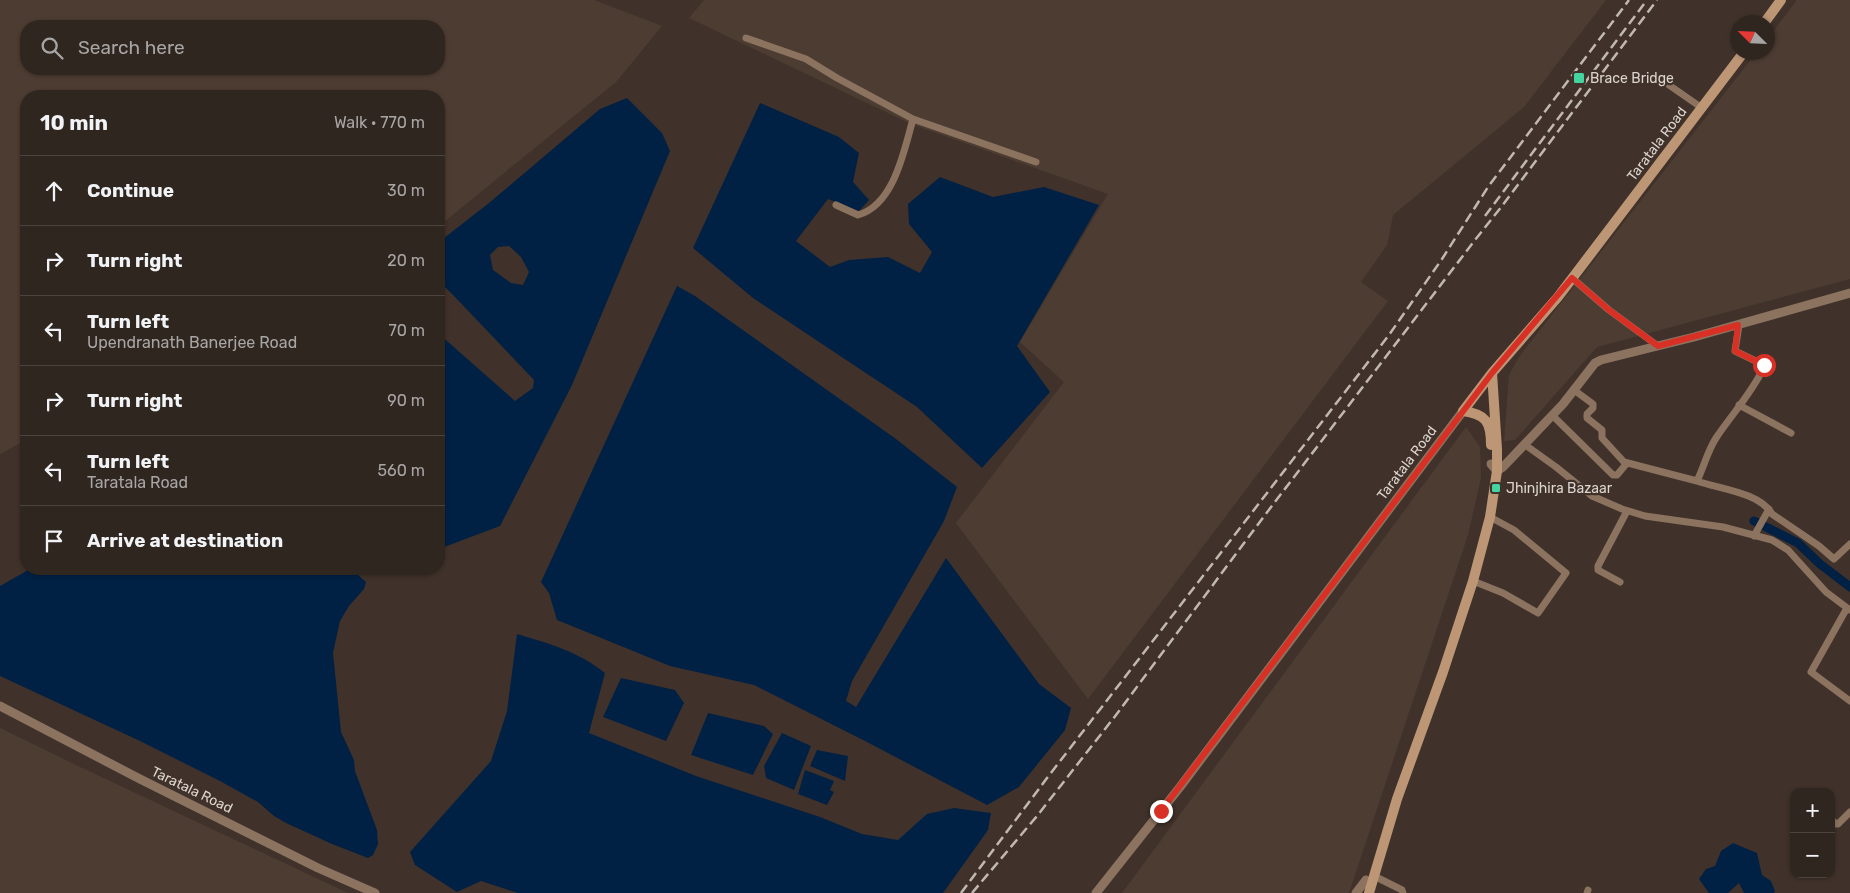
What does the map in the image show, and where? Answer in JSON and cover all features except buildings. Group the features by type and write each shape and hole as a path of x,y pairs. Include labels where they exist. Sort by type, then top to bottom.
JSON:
{"main road":[{"path":"1770,15 1781,0"},
{"name":"Taratala Road","path":"1463,411 1492,373 1572,278 1738,60"},
{"path":"1370,878 1443,672 1473,581 1490,517 1497,431 1492,373"},
{"path":"1368,892 1391,801 1436,677 1464,589 1484,517 1494,468 1491,438 1487,422 1478,413 1463,411"}],"street":[{"path":"746,38 806,59 836,78 914,119 1036,162"},
{"path":"1656,76 1702,108"},
{"path":"836,205 858,215 868,210 888,192 896,175 914,119"},
{"path":"1572,278 1609,310 1658,346"},
{"path":"1494,468 1524,444 1552,415 1595,363 1850,293"},
{"path":"1697,481 1705,457 1715,440 1758,380 1765,366 1735,351 1738,325"},
{"path":"1574,390 1593,404 1593,408 1587,414 1587,418 1602,430 1602,438 1620,459 1627,463 1741,492 1769,509 1772,514 1822,548 1834,559 1850,544"},
{"path":"1739,405 1791,434"},
{"name":"Taratala Road","path":"1096,893 1180,787 1463,411"},
{"path":"1552,415 1613,475 1618,475 1627,463"},
{"path":"1524,444 1592,496 1645,516 1723,527 1772,540 1788,550 1826,592 1849,609 1811,672 1850,701"},
{"path":"1754,536 1769,509"},
{"path":"1620,582 1598,570 1598,566 1627,510"},
{"path":"1473,581 1503,593 1538,613 1566,573 1514,530 1490,517"},
{"name":"Taratala Road","path":"0,706 138,778 364,891 375,893"},
{"path":"1835,823 1838,824 1850,812"},
{"path":"1356,893 1370,878 1400,889 1403,893"}],"shaded area":[{"path":"0,0 594,0 662,26 616,82 445,221 445,90 20,90 20,443 0,454"},
{"path":"704,0 1606,0 1524,107 1393,215 1387,245 1361,282 1388,301 1088,699 956,523 1064,382 1020,342 1108,194 911,124 689,18"},
{"path":"1797,0 1850,0 1850,279 1597,347 1515,440 1504,441 1509,375 1519,357 1751,60 1775,60 1775,29"},
{"path":"1466,427 1480,447 1481,478 1468,535 1349,893 1122,893"},
{"path":"0,728 76,765 348,893 0,893"}],"water":[{"path":"627,98 662,133 670,151 572,385 500,526 445,547 445,339 515,401 533,388 534,380 445,287 445,237 489,203 600,109","holes":["509,246 521,257 529,272 523,285 511,283 493,270 490,255 498,247"]},
{"path":"760,103 839,137 859,153 853,182 869,200 859,211 828,199 796,241 830,267 849,260 888,257 920,273 932,252 909,224 908,204 940,177 993,197 1044,187 1099,205 1017,346 1050,392 982,468 917,407 753,298 693,248"},
{"path":"677,286 695,296 896,439 957,487 944,521 852,681 846,701 856,707 946,558 1039,684 1071,708 1065,730 1019,787 987,805 754,685 670,666 557,620 549,593 541,582"},
{"path":"20,575 358,575 366,582 364,589 349,606 340,621 333,653 341,732 354,760 355,771 377,830 378,844 373,855 368,858 286,823 274,816 258,802 220,781 140,741 0,676 0,586"},
{"path":"517,634 574,654 605,673 589,733 696,776 820,817 862,834 898,840 927,814 954,808 991,813 988,830 943,893 518,893 481,881 457,892 415,865 410,852 491,761 507,711"},
{"path":"621,678 675,690 684,703 666,741 603,717"},
{"path":"708,713 764,726 773,734 753,775 691,755"},
{"path":"782,733 811,746 794,790 766,778 764,766"},
{"path":"817,750 848,756 845,781 810,766"},
{"path":"805,770 834,781 830,790 834,792 827,805 798,794"},
{"path":"1733,843 1757,853 1762,875 1771,881 1774,893 1744,893 1739,883 1728,893 1709,893 1699,879 1706,869 1715,866 1721,851"}],"waterway":[{"path":"1754,521 1798,543 1820,564 1850,587"}],"railway":[{"path":"961,893 1047,778 1389,335 1442,259 1488,187 1629,0"},
{"path":"1485,216 1647,0"},
{"path":"972,893 1037,816 1116,715 1265,515 1657,0"}],"place":[{"name":"Brace Bridge","path":"1579,78"},
{"name":"Jhinjhira Bazaar","path":"1496,488"}],"route":[{"path":"1161,811 1492,373 1558,297 1572,278 1609,310 1658,346 1738,325 1735,351 1764,365"}]}
